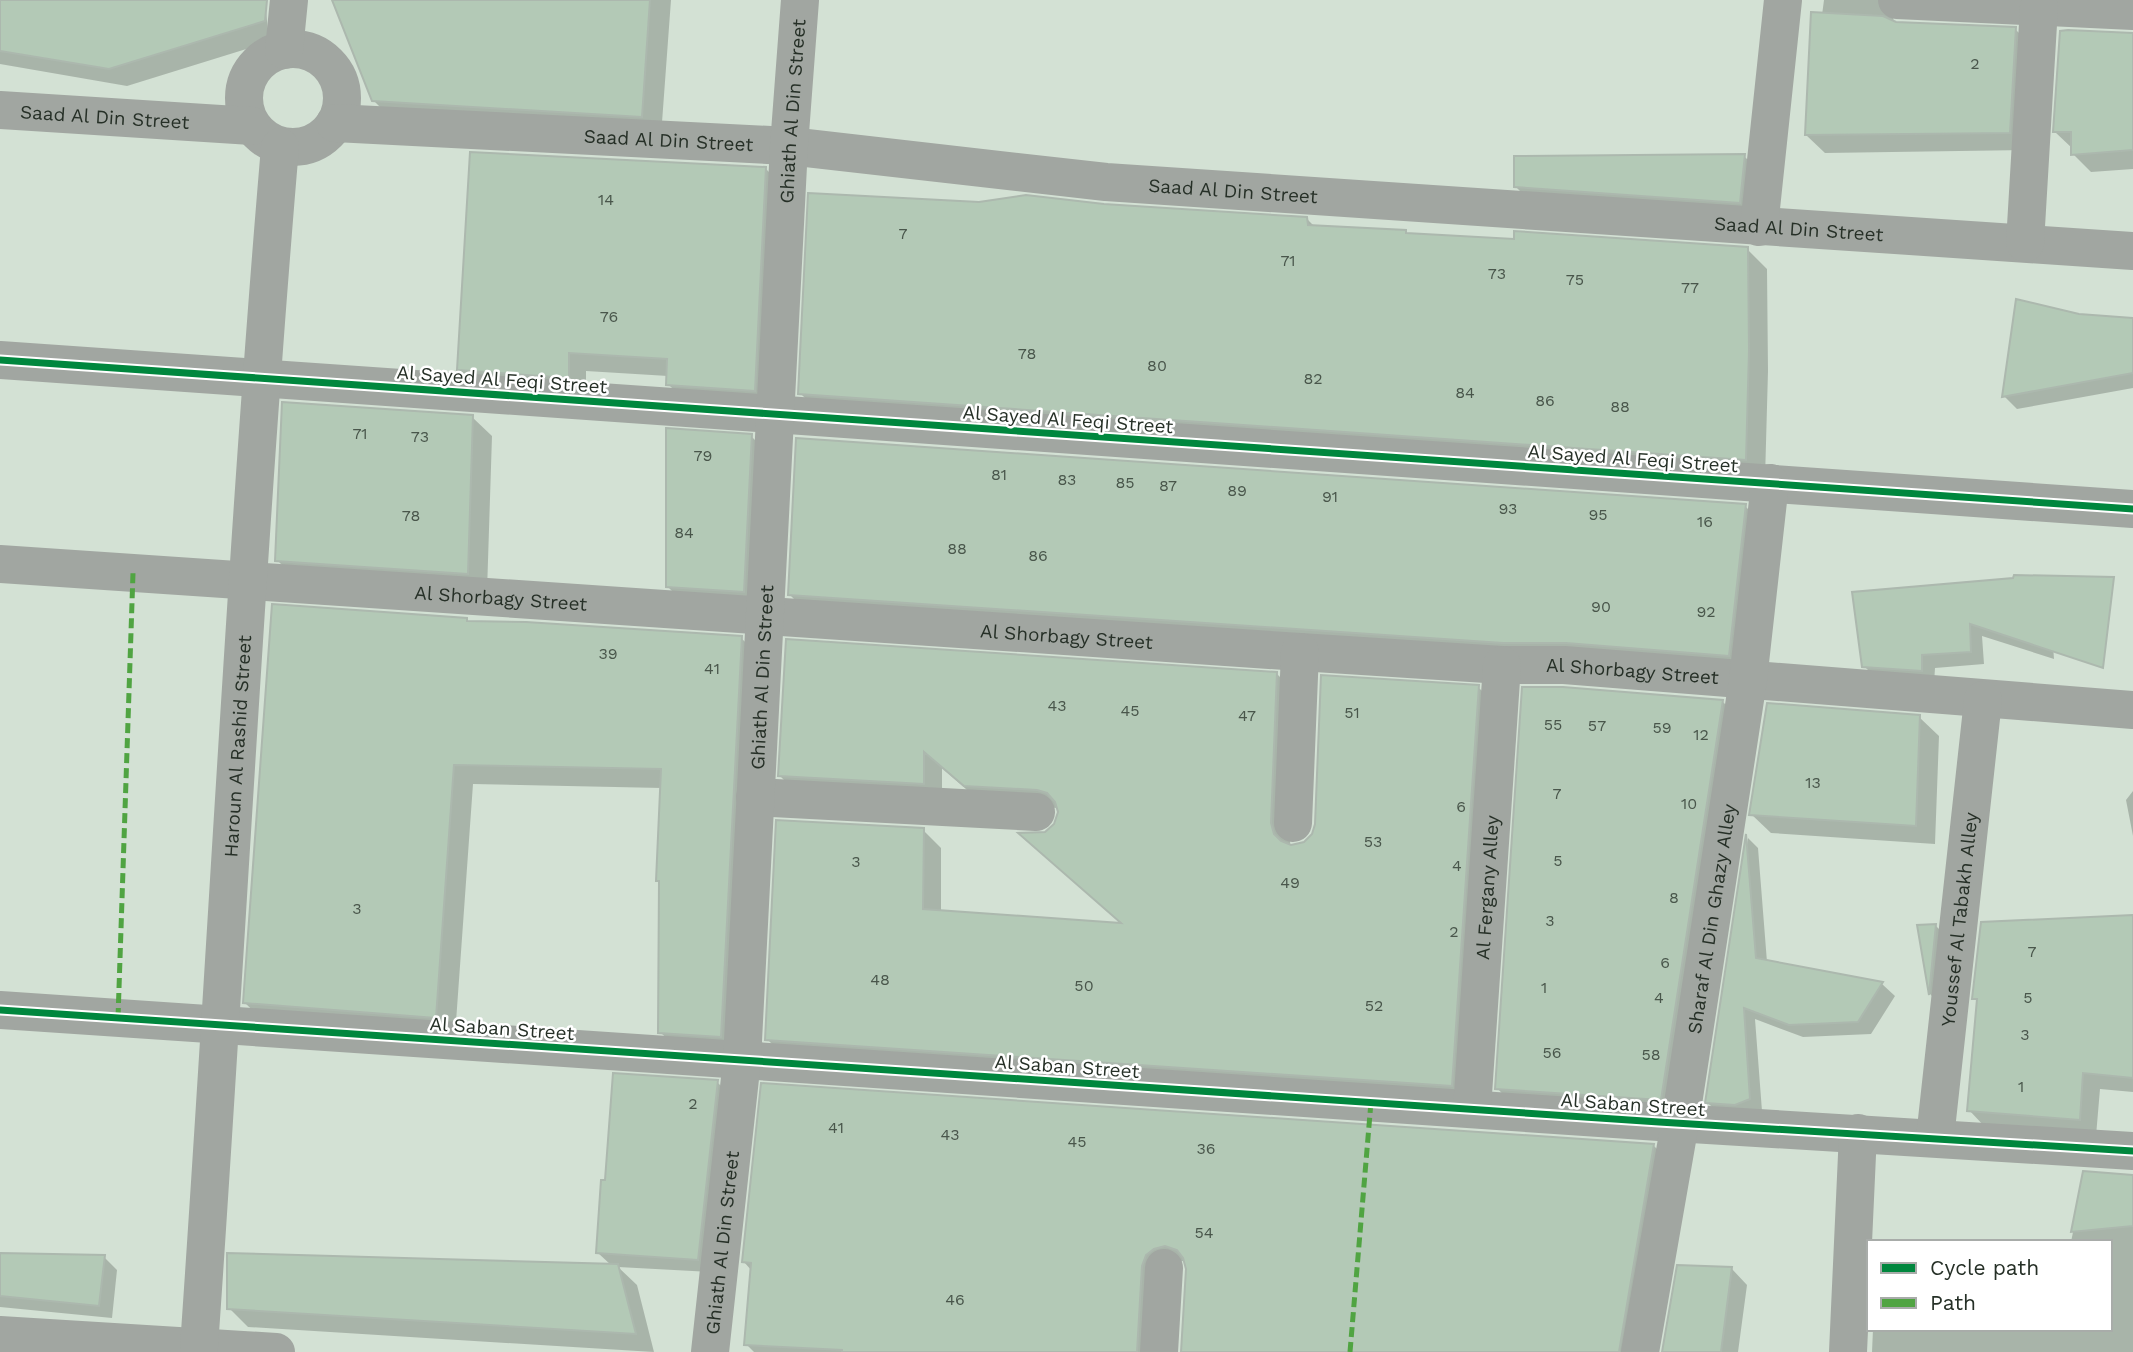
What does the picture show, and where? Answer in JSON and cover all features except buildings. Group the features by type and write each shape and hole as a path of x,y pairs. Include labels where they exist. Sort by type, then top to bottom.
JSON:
{"street":[{"path":"284,50 289,0"},
{"name":"Ghiath Al Din Street","path":"710,1352 742,1060 789,146 800,0"},
{"path":"1759,227 1783,0"},
{"path":"1897,0 2133,11"},
{"path":"2025,243 2039,7"},
{"path":"284,50 304,51 322,58 336,73 343,91 341,111 335,122 318,142 299,147 266,136 244,109 244,89 253,71 266,57 284,50"},
{"name":"Saad Al Din Street","path":"0,110 266,136"},
{"name":"Saad Al Din Street","path":"335,122 789,146 1106,182 2133,251"},
{"name":"Haroun Al Rashid Street","path":"199,1347 260,378 266,136"},
{"name":"Al Sayed Al Feqi Street","path":"0,360 2133,509"},
{"name":"Sharaf Al Din Ghazy Alley","path":"1640,1352 1680,1123 1748,680 1770,483"},
{"name":"Al Shorbagy Street","path":"0,564 1300,652 1564,666 2133,710"},
{"path":"1293,823 1300,652"},
{"name":"Al Fergany Alley","path":"1472,1109 1502,664"},
{"name":"Youssef Al Tabakh Alley","path":"1935,1138 1983,699"},
{"path":"755,797 1036,812"},
{"name":"Al Saban Street","path":"0,1010 2133,1151"},
{"path":"1848,1352 1858,1133"},
{"path":"1159,1352 1164,1268"},
{"path":"0,1335 276,1352"}],"marked path":[{"path":"118,1018 133,573"},
{"path":"1350,1352 1371,1102"}],"cycle path":[{"path":"0,360 2133,509"},
{"path":"0,1010 1659,1122 2133,1151"}]}
